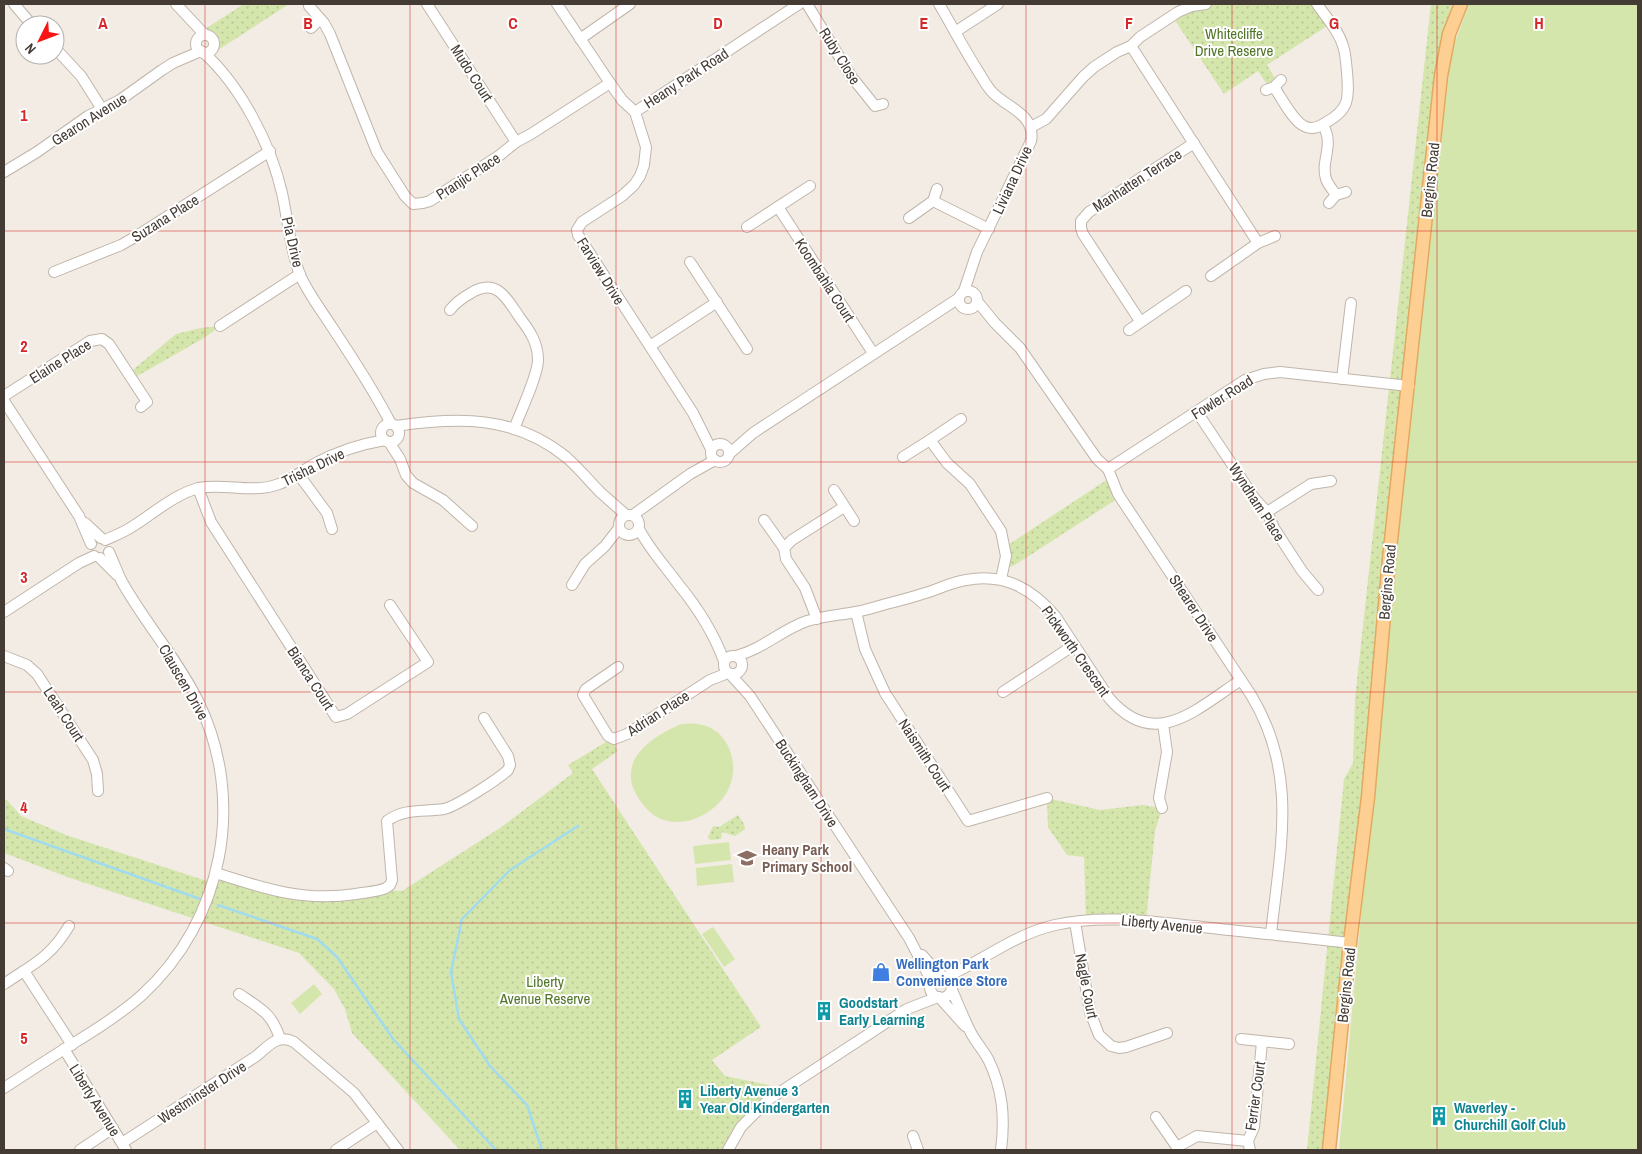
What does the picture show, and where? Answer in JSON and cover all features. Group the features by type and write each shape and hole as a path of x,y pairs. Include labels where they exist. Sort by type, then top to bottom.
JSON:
{"main road":[{"name":"Bergins Road","path":"1328,1150 1368,797 1389,559 1441,76 1445,47 1455,10 1461,4"}],"street":[{"path":"14,4 23,15"},
{"name":"Pia Drive","path":"177,4 256,123 270,151 282,190 300,274 374,393 406,474 413,483 443,500 472,526"},
{"name":"Mudo Court","path":"427,4 516,142"},
{"name":"Heany Park Road","path":"557,4 622,100 635,112 799,4"},
{"path":"580,39 630,4"},
{"name":"Ruby Close","path":"807,4 851,76 876,107"},
{"name":"Liviana Drive","path":"939,4 988,87 996,96 1022,114 1031,127 1031,141 972,265 968,300"},
{"path":"955,32 998,4"},
{"path":"1031,127 1046,120 1094,67 1117,52 1131,46 1140,37 1178,12 1192,6 1206,4"},
{"path":"1274,86 1302,125 1312,128 1323,125 1342,112 1348,101 1349,91 1342,43 1317,4"},
{"name":"Pranjic Place","path":"309,6 330,34 378,152 410,202 418,204 430,201 500,155 516,142 610,83"},
{"path":"311,28 320,19"},
{"name":"Gearon Avenue","path":"4,172 37,152 76,124 120,100 173,63 203,45"},
{"path":"1131,46 1258,243"},
{"path":"65,59 80,76 102,109"},
{"name":"Farview Drive","path":"635,112 646,146 644,165 640,176 628,192 582,222 577,232 580,241 718,451"},
{"path":"1323,125 1328,139 1325,177 1341,194 1329,203"},
{"name":"Manhatten Terrace","path":"1140,321 1083,234 1081,221 1087,213 1194,143"},
{"name":"Suzana Place","path":"54,272 121,245 270,151"},
{"path":"748,227 810,186"},
{"path":"909,218 933,200 937,189"},
{"path":"933,200 989,229"},
{"name":"Koombahla Court","path":"778,207 873,353"},
{"path":"1211,276 1258,243 1275,236"},
{"path":"690,262 748,349"},
{"path":"220,326 300,274"},
{"path":"450,310 457,300 480,287 491,287 501,292 530,332 537,348 538,363 514,429"},
{"path":"1129,330 1186,291"},
{"path":"572,586 585,564 658,499 718,451 753,433 936,313 968,300"},
{"name":"Shearer Drive","path":"968,300 1020,348 1097,459 1108,469 1118,494 1241,680 1268,727 1277,752 1281,777 1282,818 1271,934"},
{"path":"650,346 717,302"},
{"path":"1342,379 1351,303"},
{"name":"Elaine Place","path":"4,396 90,341 102,339 109,344 147,402"},
{"name":"Fowler Road","path":"1108,469 1246,380 1264,374 1280,372 1408,386"},
{"name":"Clauscen Drive","path":"4,401 187,681 200,705 211,732 219,760 223,790 221,851 216,873 202,912 190,937 163,973 123,1010 4,1088"},
{"name":"Wyndham Place","path":"1197,412 1255,499 1266,512 1302,571 1318,590"},
{"name":"Trisha Drive","path":"100,548 174,499 198,488 258,488 277,484 299,475 322,460 390,433 422,423 471,420 486,422 533,436 565,457 600,492 680,586 710,632 726,668"},
{"path":"903,457 961,420"},
{"path":"930,440 947,463 970,484 1001,531 1006,556 1001,579"},
{"path":"299,475 326,513 332,530"},
{"path":"1266,512 1311,484 1331,481"},
{"name":"Bianca Court","path":"198,488 210,522 336,717 346,714 428,662 390,605"},
{"path":"834,490 854,521"},
{"path":"784,548 792,540 844,506"},
{"path":"764,520 784,548 786,559 805,588 817,618"},
{"path":"4,612 100,548"},
{"name":"Pickworth Crescent","path":"734,655 760,647 791,628 817,618 856,612 965,580 988,578 1001,579 1034,594 1056,617 1109,698 1120,710 1140,722 1163,724 1178,719 1241,680"},
{"name":"Naismith Court","path":"856,612 865,649 885,693 968,821 1047,798"},
{"name":"Trisha Drive","path":"710,632 734,655"},
{"path":"1003,692 1074,645"},
{"name":"Pickworth Crescent","path":"742,667 760,647"},
{"path":"734,655 740,659 742,667 738,673 726,668 728,656 734,655"},
{"name":"Leah Court","path":"4,656 28,665 41,680 93,760 97,774 98,791"},
{"name":"Adrian Place","path":"618,667 586,689 583,695 608,736 614,740 627,734 726,668"},
{"name":"Buckingham Drive","path":"742,667 750,696"},
{"name":"Buckingham Drive","path":"726,668 750,696 937,980"},
{"path":"216,873 265,889 304,896 338,896 386,888 392,880 387,821 393,816 414,810 449,807 508,770 510,766 508,756 484,718"},
{"path":"1162,808 1159,798 1167,752 1163,724"},
{"name":"Liberty Avenue","path":"952,988 982,960 1001,947 1027,934 1054,925 1108,918 1350,943"},
{"name":"Nagle Court","path":"1075,922 1090,1012 1099,1036 1111,1046 1119,1048 1168,1033"},
{"path":"4,984 54,949 69,926"},
{"name":"Liberty Avenue","path":"728,1150 745,1123 768,1100 907,1009 937,980 982,960"},
{"name":"Liberty Avenue","path":"24,971 124,1147"},
{"path":"972,1034 933,994 937,980 950,980 972,1034 991,1066 1002,1098 1004,1128 1001,1150"},
{"path":"938,997 945,997 952,988"},
{"path":"240,994 270,1017 276,1026 280,1039 288,1039 294,1042 354,1093 398,1150"},
{"name":"Liberty Avenue","path":"907,1009 938,997"},
{"name":"Westminster Drive","path":"124,1147 255,1057 271,1043 280,1039"},
{"name":"Ferrier Court","path":"1241,1039 1289,1044"},
{"name":"Ferrier Court","path":"1249,1146 1254,1127 1262,1042"},
{"path":"1156,1117 1178,1149 1197,1136 1249,1146"},
{"path":"336,1150 377,1122"},
{"path":"80,1150 113,1128"},
{"path":"913,1136 918,1150"}],"green space":[{"path":"244,4 289,4 215,52 213,39 202,31"},
{"name":"Whitecliffe Drive Reserve","path":"1206,4 1317,4 1330,24 1267,65 1278,83 1270,89 1258,71 1224,94 1172,16"},
{"path":"1431,4 1452,4 1329,1150 1307,1150 1344,779 1353,763 1355,699"},
{"path":"1469,4 1638,4 1638,1150 1339,1150 1390,607 1451,53"},
{"path":"220,326 204,338 132,379 128,374 176,334"},
{"path":"1111,477 1120,497 1015,565 1004,569 1005,547"},
{"path":"681,724 697,724 717,732 730,749 733,771 727,792 713,809 694,819 672,822 652,814 637,797 631,778 632,767 636,757 643,748 661,734"},
{"name":"Liberty Avenue Reserve","path":"611,739 618,751 592,769 761,1027 712,1060 725,1076 769,1085 775,1095 768,1100 728,1150 460,1150 352,1033 345,1009 334,989 299,953 70,878 4,853 4,799 21,816 66,835 213,883 216,873 291,895 383,890 402,891 500,828 573,773 568,765"},
{"path":"1047,798 1100,810 1142,805 1162,808 1155,831 1146,921 1086,920 1084,857 1067,855 1048,827"},
{"path":"738,815 745,829 735,836 722,832 721,839 710,840 708,837 713,826 719,827"},
{"path":"729,842 731,860 695,864 693,846"},
{"path":"732,864 734,882 697,886 696,868"},
{"path":"713,927 735,959 724,967 702,934"},
{"path":"314,984 322,994 300,1014 291,1003"}],"waterway":[{"path":"542,1150 527,1105 490,1066 459,1019 451,972 462,919 510,870 578,826"},
{"path":"4,829 200,899"},
{"path":"218,905 317,939 337,957 393,1039 496,1150"}],"place":[{"name":"Heany Park Primary School","path":"747,858"},
{"name":"Wellington Park Convenience Store","path":"881,972"},
{"name":"Goodstart Early Learning","path":"824,1011"},
{"name":"Liberty Avenue 3 Year Old Kindergarten","path":"685,1099"},
{"name":"Waverley - Churchill Golf Club","path":"1439,1116"}]}
